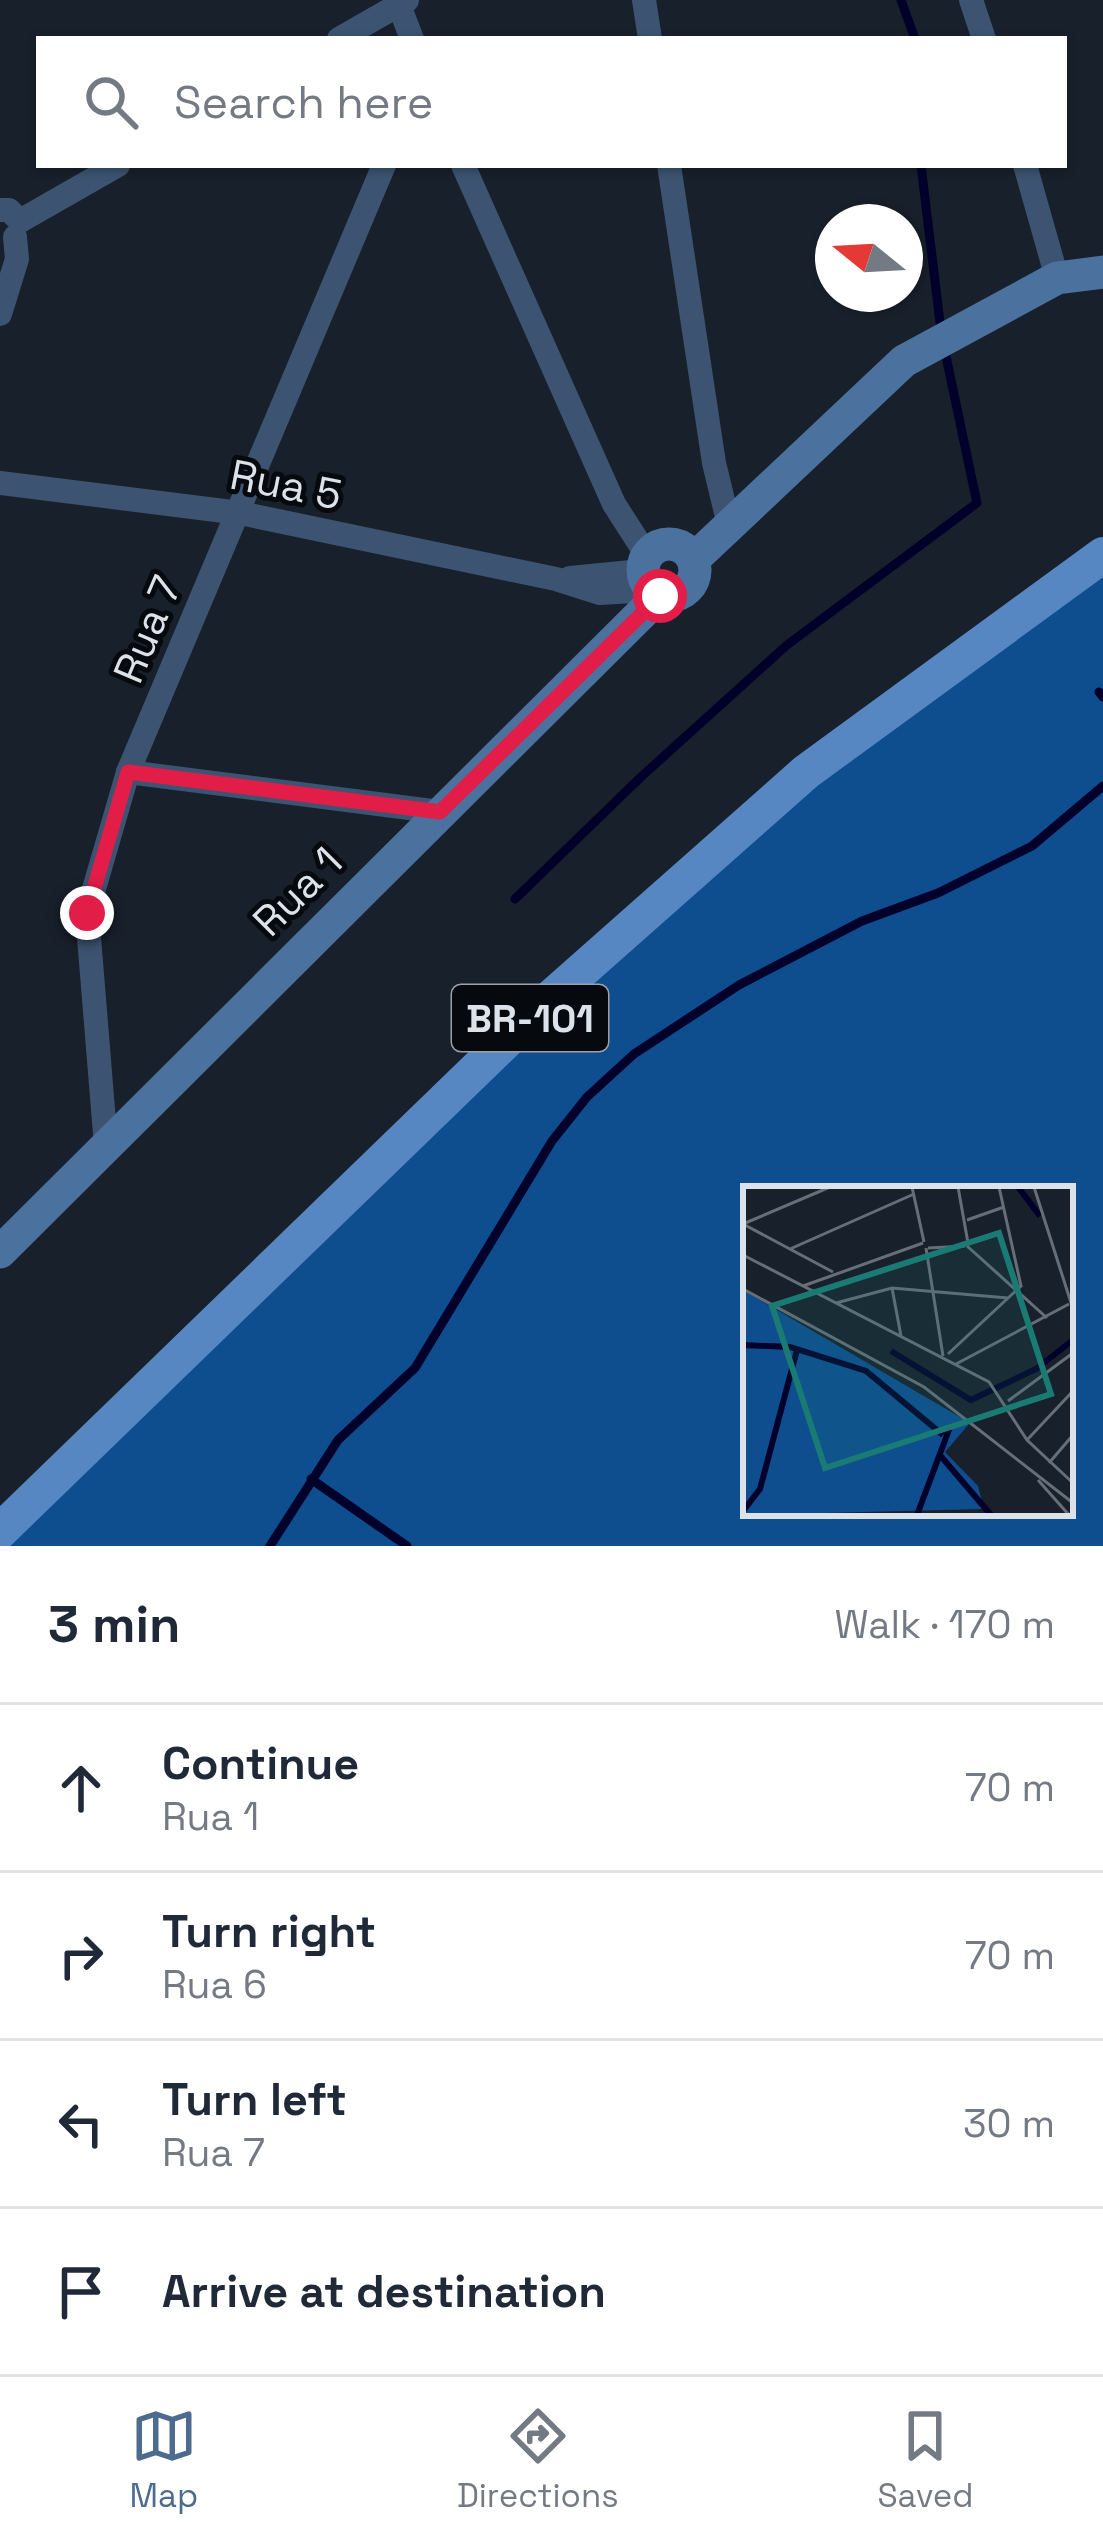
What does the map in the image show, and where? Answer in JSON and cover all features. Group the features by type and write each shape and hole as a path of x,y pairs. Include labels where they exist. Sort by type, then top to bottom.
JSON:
{"main road":[{"name":"BR-101","path":"0,1531 545,1003 806,772 1103,554"}],"street":[{"path":"644,0 650,36"},
{"path":"971,0 983,36"},
{"path":"344,36 401,1 411,36"},
{"path":"2,301 17,259 6,221 112,168"},
{"name":"Rua 7","path":"106,1147 87,913 128,772 382,168"},
{"path":"464,168 614,504 652,572 678,545 694,560 904,362 1057,278 1103,272"},
{"path":"669,168 714,463 729,525"},
{"path":"1026,168 1057,278"},
{"path":"714,463 763,499"},
{"name":"Rua 5","path":"0,484 240,513 556,579 652,572"},
{"name":"Rua 1","path":"0,1252 440,812 652,572 683,591 694,578 694,560"},
{"path":"128,772 440,812"}],"shaded area":[{"path":"1103,573 1103,1546 0,1546 222,1320 744,844 854,756"}],"waterway":[{"path":"901,0 914,36"},
{"path":"921,168 941,331"},
{"path":"515,899 787,645 977,503 944,347"},
{"path":"1099,692 1103,697"},
{"path":"270,1546 338,1440 415,1368 552,1141 587,1097 634,1054 739,985 862,921 938,893 1032,846 1103,786"},
{"path":"311,1479 407,1546"}],"route":[{"path":"87,913 128,772 440,812 660,596"}]}
